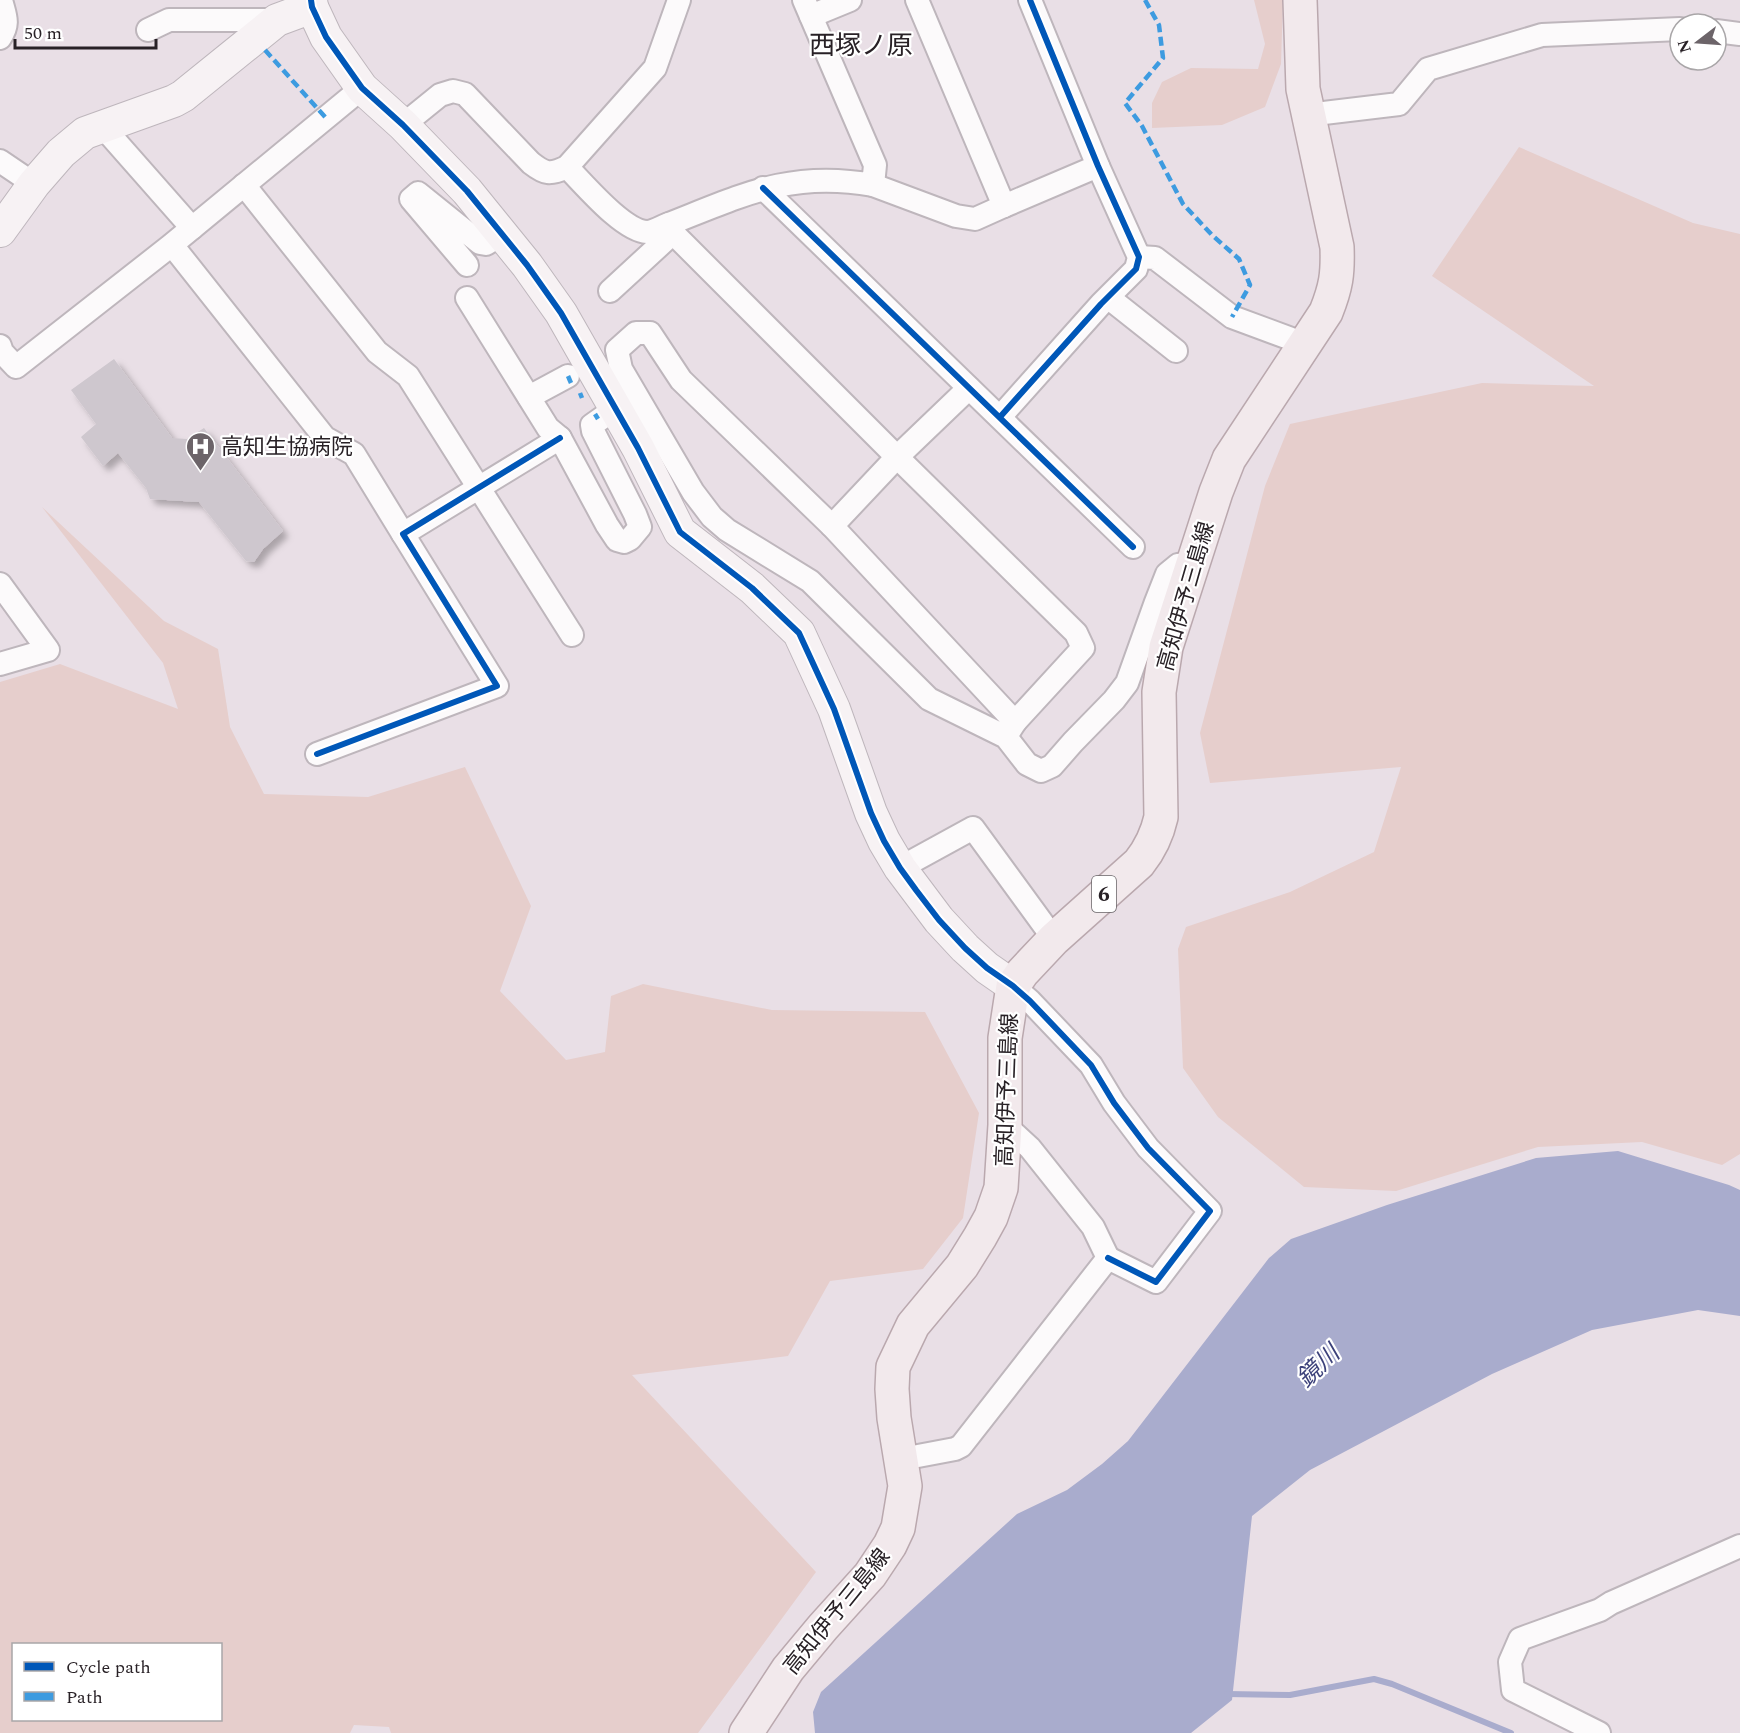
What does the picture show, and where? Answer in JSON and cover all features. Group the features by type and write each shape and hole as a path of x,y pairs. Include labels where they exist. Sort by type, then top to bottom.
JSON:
{"main road":[{"name":"高知伊予三島線","path":"746,1733 788,1669 870,1575 890,1545 898,1528 905,1486 894,1418 893,1367 913,1325 963,1266 991,1217 1001,1188 1005,1125 1005,1038 1013,986 1054,939 1139,863 1150,849 1157,834 1161,817 1158,692 1161,668 1216,492 1229,459 1326,312 1335,291 1338,270 1337,247 1303,89 1300,0"}],"street":[{"path":"0,38 7,23 1,0"},
{"path":"403,125 440,95 453,91 465,94 531,163 542,171 555,173 567,167 655,68 679,0"},
{"path":"850,0 808,8 875,165 873,184"},
{"path":"917,0 1004,207"},
{"path":"999,417 1101,304 1136,269 1139,257 1098,165 1030,0"},
{"path":"0,231 34,184 61,153 85,133 152,110 183,96 277,20 318,2 326,37 362,88 403,125 467,191 527,265 561,313 616,408 680,532 752,588 799,633 834,709 871,813 900,868 939,920 965,948 1030,1001 1091,1065 1114,1103 1148,1148 1210,1211 1156,1282 1108,1258 1092,1227 1030,1148 1005,1125"},
{"path":"148,30 169,20 277,20"},
{"path":"1308,115 1399,104 1428,69 1542,35 1668,30"},
{"path":"0,346 2,352 16,367 172,245 362,88"},
{"path":"103,127 192,228"},
{"path":"0,161 34,184"},
{"path":"567,167 617,217 648,232 671,229 764,188 787,183 825,180 848,180 873,184 956,216 975,219 1098,165"},
{"path":"244,185 377,352 408,376 572,635"},
{"path":"764,188 1133,547"},
{"path":"467,265 411,199 418,193 480,243 486,244 502,234"},
{"path":"610,291 671,229"},
{"path":"671,229 897,457 1076,633 1083,648 1010,730"},
{"path":"172,245 325,438 354,454 497,686 317,754"},
{"path":"1139,257 1155,258 1232,317 1305,344"},
{"path":"467,298 548,428 560,438 606,525 617,540 624,542 630,539 640,527 592,425 616,408"},
{"path":"1109,298 1176,351"},
{"path":"1010,730 928,699 810,580 727,530 712,517 693,492 621,369 617,350 636,333 650,333 681,380 832,526 1010,730 1028,764 1041,771 1052,766 1127,683 1167,574 1178,565 1194,563"},
{"path":"529,397 568,376"},
{"path":"832,526 897,457 969,388"},
{"path":"403,534 560,438"},
{"path":"0,585 48,650 0,664"},
{"path":"900,868 973,828 1054,939"},
{"path":"902,1459 962,1446 1108,1258"},
{"path":"1599,1733 1513,1690 1510,1662 1520,1638 1600,1610 1740,1546"}],"shaded area":[{"path":"1254,0 1283,0 1281,64 1265,107 1222,125 1152,128 1152,103 1162,82 1191,68 1258,69 1265,44"},
{"path":"1519,147 1693,223 1740,234 1740,1154 1722,1165 1642,1142 1538,1147 1396,1191 1304,1187 1218,1117 1183,1068 1178,949 1186,927 1290,892 1374,852 1401,767 1210,783 1200,733 1265,486 1290,424 1482,383 1594,386 1432,276"},
{"path":"42,507 164,621 218,649 230,727 264,794 368,797 465,767 531,906 500,991 566,1060 605,1052 611,996 643,984 772,1010 925,1012 979,1113 963,1218 923,1269 830,1281 788,1356 632,1375 816,1572 698,1733 391,1733 389,1727 354,1725 350,1733 0,1733 0,682 60,664 178,709 163,663"}],"water":[{"name":"鏡川","path":"1618,1151 1740,1190 1740,1316 1698,1310 1592,1330 1492,1374 1310,1470 1252,1516 1232,1700 1191,1733 815,1733 813,1712 821,1692 1017,1514 1067,1490 1128,1441 1269,1258 1291,1239 1387,1205 1536,1158"}],"building":[{"path":"114,359 172,438 187,439 204,428 283,531 263,549 254,562 246,561 199,502 150,499 146,488 118,453 103,466 81,437 96,424 71,390"}],"waterway":[{"path":"1227,1694 1290,1695 1374,1679 1392,1684 1511,1733"}],"marked path":[{"path":"1145,0 1159,25 1163,58 1125,103 1142,126 1183,204 1239,259 1250,285 1232,317"},
{"path":"265,50 326,118"},
{"path":"568,376 571,383"},
{"path":"580,393 582,398"},
{"path":"595,414 598,419"}],"cycle path":[{"path":"311,0 326,37 362,88 403,125 467,191 527,265 561,313 638,448 680,532 752,588 799,633 834,709 871,813 884,841 916,890 965,948 1030,1001 1091,1065 1114,1103 1148,1148 1210,1211 1156,1282 1108,1258"},
{"path":"1000,417 1101,304 1136,269 1139,257 1098,166 1030,0"},
{"path":"763,188 1133,547"},
{"path":"317,754 497,686 403,534 560,438"}],"place":[{"name":"高知生協病院","path":"200,472"}],"district":[{"name":"西塚ノ原","path":"861,45"}]}
